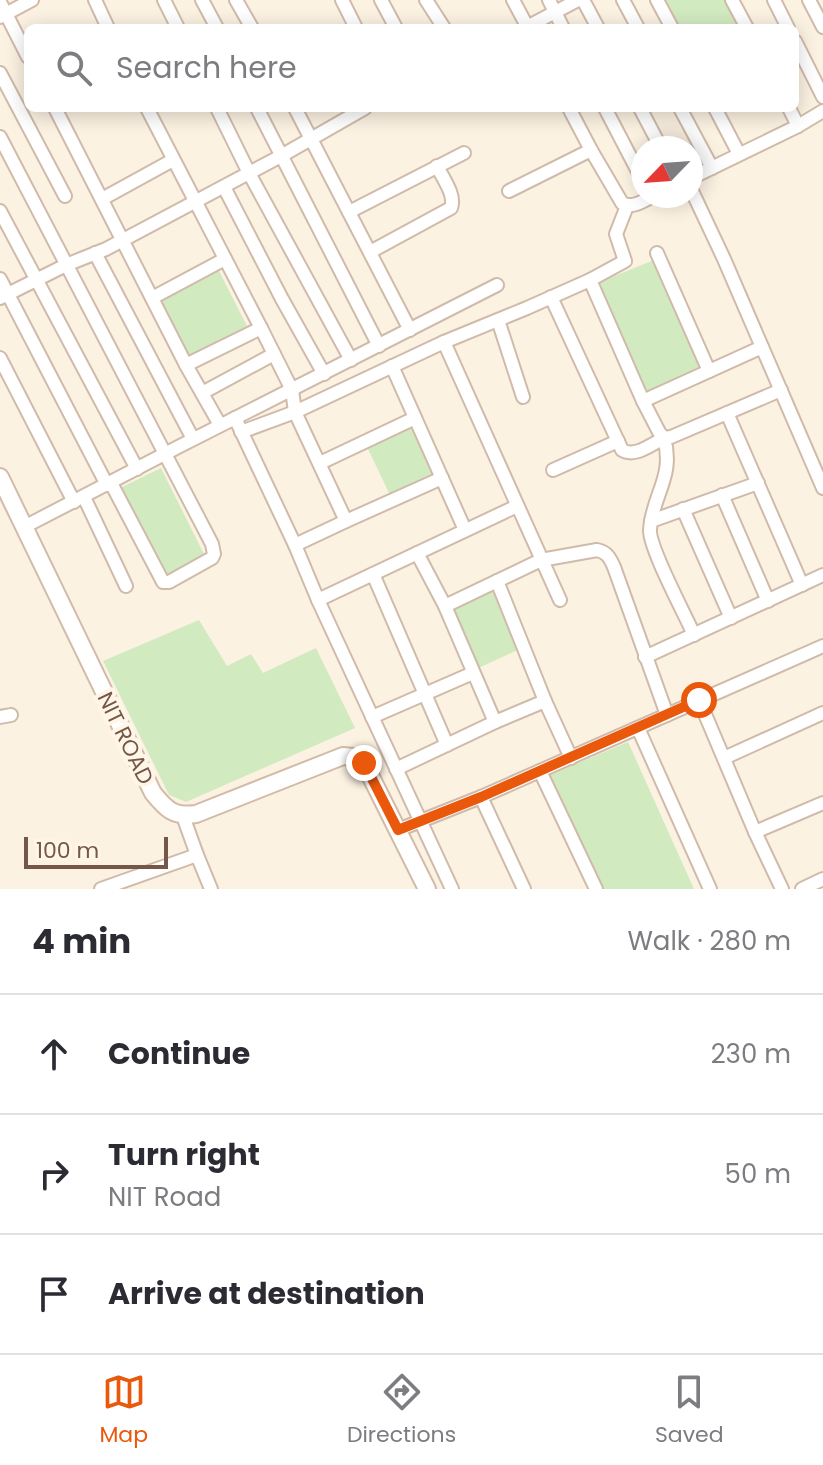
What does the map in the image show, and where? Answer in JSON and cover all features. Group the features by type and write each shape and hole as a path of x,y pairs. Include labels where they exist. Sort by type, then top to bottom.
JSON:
{"main road":[{"name":"NIT ROAD","path":"0,477 153,793 163,805 183,816"},
{"path":"183,816 196,814 343,756 353,757 364,763 427,889"}],"street":[{"path":"24,50 2,11 32,0"},
{"path":"95,0 106,24"},
{"path":"164,0 176,24"},
{"path":"202,0 215,24"},
{"path":"236,0 250,24"},
{"path":"342,0 354,24"},
{"path":"381,0 394,24"},
{"path":"426,0 441,24"},
{"path":"513,0 525,24"},
{"path":"532,24 552,6 580,0 595,24"},
{"path":"623,0 636,24"},
{"path":"657,0 670,24"},
{"path":"732,0 745,24"},
{"path":"774,0 786,24"},
{"path":"809,0 823,27"},
{"path":"552,6 561,24"},
{"path":"799,49 823,97"},
{"path":"0,73 65,196"},
{"path":"703,172 823,111"},
{"path":"58,112 186,365 220,425"},
{"path":"149,112 292,390 295,412 346,521"},
{"path":"219,112 351,360"},
{"path":"259,112 379,346"},
{"path":"297,112 410,330"},
{"path":"4,296 123,240 358,112"},
{"path":"571,112 622,203 627,206"},
{"path":"607,112 631,158"},
{"path":"642,112 655,136"},
{"path":"682,112 712,168"},
{"path":"717,112 739,154"},
{"path":"791,112 798,126"},
{"path":"0,137 212,544 214,554 208,561 169,582 163,582 4,296 0,279"},
{"path":"509,191 591,150"},
{"path":"349,212 464,153"},
{"path":"102,199 173,160"},
{"path":"370,252 451,208 452,197 437,166"},
{"path":"224,187 324,374"},
{"path":"241,432 295,412 444,342 590,280 625,261 616,234 627,206 631,204"},
{"path":"700,208 781,390 818,463 823,488"},
{"path":"0,211 137,469"},
{"path":"95,253 193,439"},
{"path":"657,253 709,371"},
{"path":"152,298 225,259"},
{"path":"590,280 643,401 664,438 668,460 666,476 649,534 694,635"},
{"path":"24,527 497,285"},
{"path":"551,297 622,450 628,454 781,390"},
{"path":"502,319 523,397"},
{"path":"186,365 261,328"},
{"path":"444,342 560,600"},
{"path":"643,401 762,347"},
{"path":"202,393 274,354"},
{"path":"0,358 126,586"},
{"path":"392,366 465,530"},
{"path":"727,413 802,585"},
{"path":"235,418 452,889"},
{"path":"320,463 415,418"},
{"path":"553,470 618,441"},
{"path":"295,545 442,478"},
{"path":"651,521 758,483"},
{"path":"722,495 768,601"},
{"path":"318,600 517,506"},
{"path":"683,509 731,618"},
{"path":"445,606 541,560 597,550 604,552 614,567 667,715"},
{"path":"417,553 445,606 495,722"},
{"path":"373,574 447,745"},
{"path":"645,657 823,575"},
{"path":"497,581 571,758"},
{"path":"398,830 481,797 823,646"},
{"path":"372,717 473,673"},
{"path":"699,700 782,889"},
{"path":"396,769 545,701"},
{"path":"724,758 823,713"},
{"path":"638,728 710,889"},
{"path":"540,771 596,889"},
{"path":"481,797 524,889"},
{"path":"755,832 823,803"},
{"path":"183,816 211,889"},
{"path":"101,889 124,885 197,855"},
{"path":"802,889 823,879"}],"green space":[{"path":"665,0 726,0 739,24 678,24"},
{"path":"654,260 701,369 646,393 597,283"},
{"path":"218,269 247,326 187,358 156,300"},
{"path":"413,424 436,476 390,495 367,447"},
{"path":"161,468 206,558 164,579 118,489"},
{"path":"494,587 520,649 474,670 449,608"},
{"path":"199,620 227,666 251,654 263,673 316,648 355,728 186,802 169,795 103,661"},
{"path":"628,742 694,889 601,889 550,775"}],"route":[{"path":"364,763 398,830 481,797 699,700"}]}
